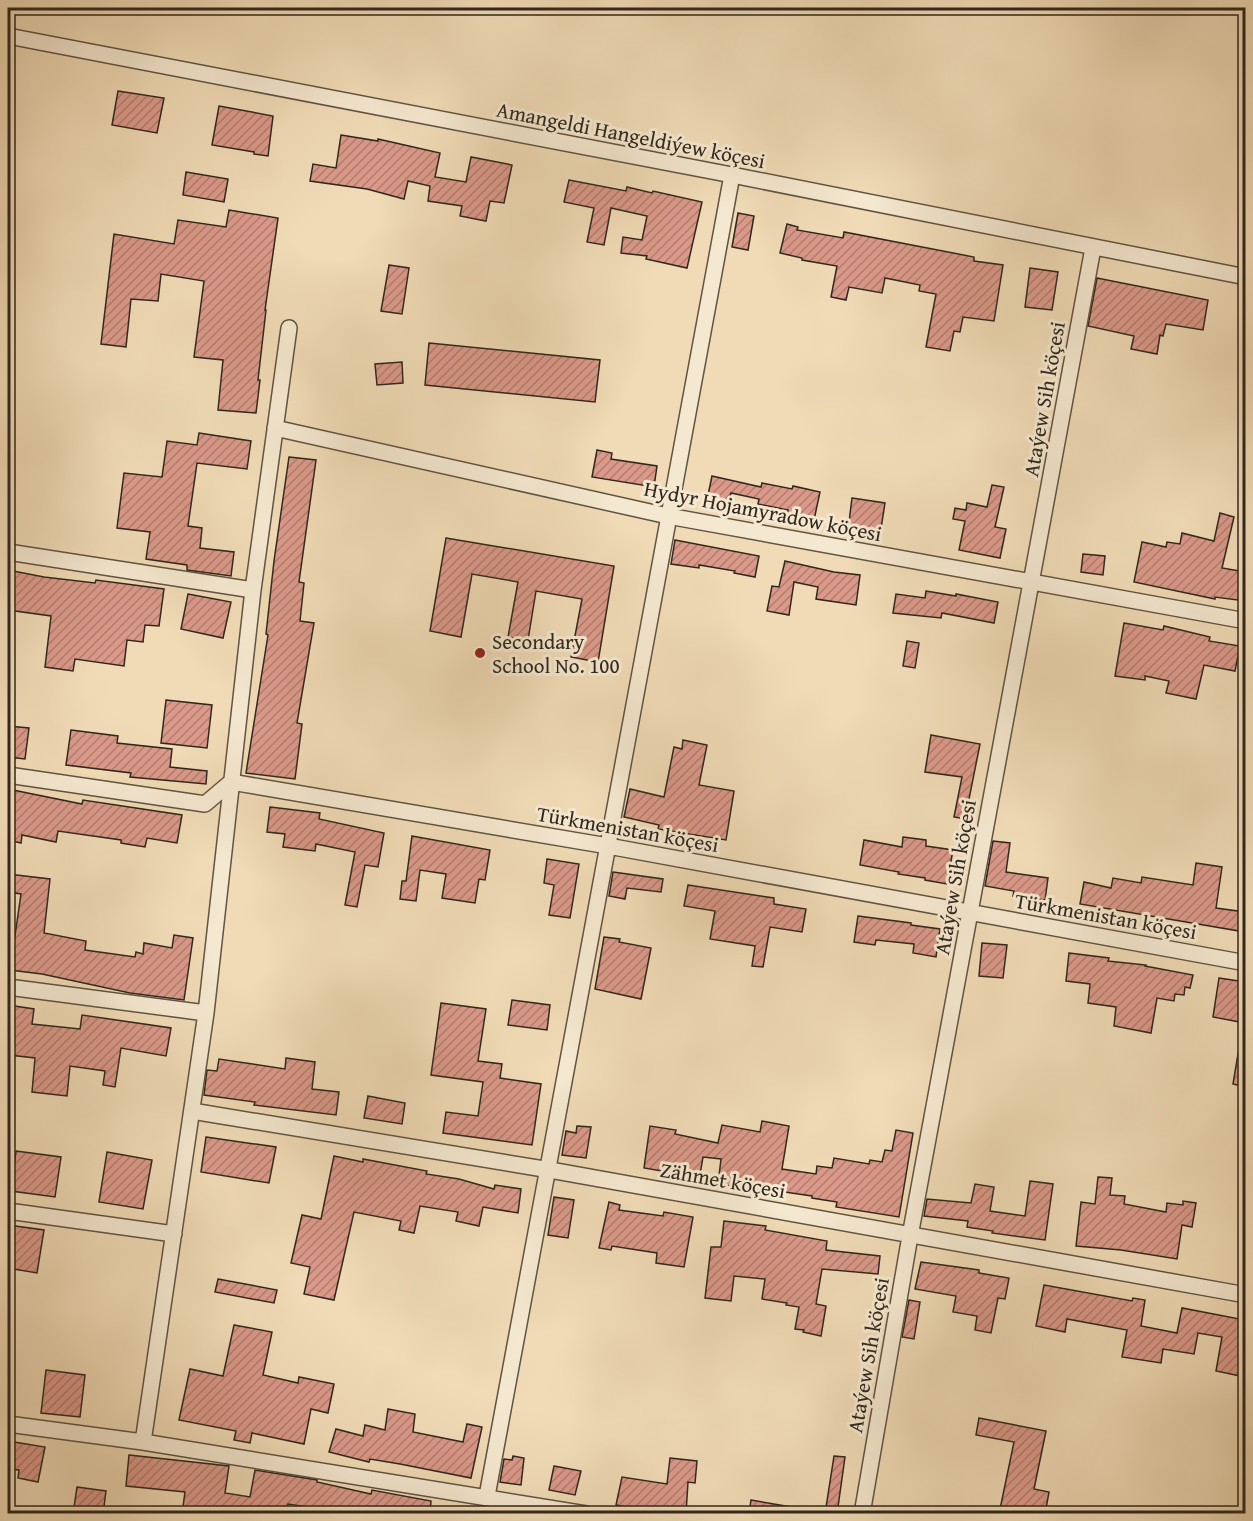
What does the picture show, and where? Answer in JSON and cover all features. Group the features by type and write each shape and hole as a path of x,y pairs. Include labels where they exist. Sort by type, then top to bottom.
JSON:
{"street":[{"name":"Amangeldi Hangeldiýew köçesi","path":"8,36 1245,277"},
{"path":"487,1496 550,1170 732,176"},
{"name":"Ataýew Sih köçesi","path":"862,1514 910,1236 1093,248"},
{"path":"143,1442 206,1013 253,590 289,328"},
{"name":"Hydyr Hojamyradow köçesi","path":"275,428 668,516 1245,621"},
{"path":"8,552 253,590"},
{"path":"8,775 205,804 231,782"},
{"name":"Türkmenistan köçesi","path":"231,782 608,846 1245,963"},
{"path":"8,987 206,1013"},
{"name":"Zähmet köçesi","path":"192,1111 550,1170 1245,1295"},
{"path":"8,1210 174,1234"},
{"path":"8,1424 143,1442 487,1496 586,1514"}],"building":[{"path":"118,91 164,98 157,133 112,125"},
{"path":"219,106 273,116 268,156 212,145"},
{"path":"341,135 378,141 378,139 440,153 435,177 466,182 471,157 512,165 504,203 490,201 486,221 460,216 462,206 428,201 430,186 408,181 404,199 367,189 310,181 313,164 336,168"},
{"path":"186,172 228,179 224,202 183,195"},
{"path":"569,180 626,191 627,187 652,193 653,191 702,202 687,268 646,259 647,256 621,253 623,237 642,240 647,216 611,208 604,245 587,242 594,208 564,202"},
{"path":"229,210 278,218 265,310 256,413 218,410 223,360 194,357 204,281 161,274 158,301 131,299 126,347 101,344 114,234 174,244 178,220 226,227"},
{"path":"738,213 754,216 748,250 732,247"},
{"path":"787,224 798,227 797,230 843,238 844,232 974,257 974,261 1003,265 994,321 963,317 960,332 954,331 950,351 926,347 936,294 919,291 920,285 885,278 882,293 849,287 846,300 831,297 837,266 802,260 802,258 780,253"},
{"path":"389,265 409,268 402,314 381,311"},
{"path":"1030,268 1058,272 1052,310 1025,307"},
{"path":"1097,278 1208,300 1203,330 1166,324 1163,336 1160,335 1157,354 1131,349 1134,336 1088,326"},
{"path":"429,343 600,360 595,402 425,385"},
{"path":"402,362 403,383 377,385 375,364"},
{"path":"199,433 251,441 247,469 197,463 188,526 202,528 200,548 234,552 231,576 187,570 187,565 146,559 150,532 117,528 124,473 162,477 167,441 197,445"},
{"path":"597,450 612,453 611,459 657,466 654,487 592,477"},
{"path":"289,457 316,460 299,582 304,583 300,621 314,623 297,723 302,724 295,779 246,773 268,635 266,634 274,561"},
{"path":"712,476 761,487 762,483 820,492 814,520 787,514 788,510 758,504 759,499 731,493 728,505 707,500"},
{"path":"992,485 1004,487 995,527 1006,529 1000,558 959,550 965,521 953,519 955,508 966,510 967,503 987,507"},
{"path":"852,498 885,503 880,535 848,530"},
{"path":"1220,513 1234,517 1222,568 1245,572 1245,601 1215,597 1215,599 1134,582 1142,542 1166,547 1167,542 1180,544 1182,533 1214,541"},
{"path":"446,538 614,566 598,662 571,657 582,599 536,591 528,640 508,637 518,582 472,574 461,637 430,631"},
{"path":"675,540 759,556 755,577 699,565 699,568 671,564"},
{"path":"1083,554 1105,556 1103,575 1081,572"},
{"path":"785,561 834,572 860,575 856,605 816,599 818,587 794,582 789,615 767,611 772,586 779,587"},
{"path":"8,570 44,577 95,583 96,580 164,589 159,626 145,625 143,642 127,640 124,666 75,659 73,671 45,667 51,616 8,610"},
{"path":"926,591 998,602 994,623 942,613 941,618 893,613 896,594 925,598"},
{"path":"188,594 231,602 223,638 181,629"},
{"path":"1124,623 1163,630 1164,626 1210,637 1209,641 1240,646 1235,671 1204,665 1196,699 1166,693 1169,681 1145,676 1145,680 1115,676"},
{"path":"907,641 919,643 915,668 903,666"},
{"path":"166,700 212,705 207,748 161,743"},
{"path":"8,726 29,728 25,759 8,757"},
{"path":"71,730 118,736 117,743 172,749 170,767 207,771 206,784 130,777 131,773 66,765"},
{"path":"931,735 980,744 965,819 954,817 962,777 925,772"},
{"path":"683,740 707,745 699,785 734,791 726,840 658,829 659,825 624,817 630,789 664,797 674,747 682,749"},
{"path":"8,789 82,804 83,800 182,815 177,843 147,838 145,847 121,843 121,840 58,831 56,842 22,835 21,843 8,840"},
{"path":"270,807 320,813 319,819 384,833 378,867 365,865 357,907 345,905 355,852 316,844 315,851 283,847 285,834 267,832"},
{"path":"412,836 490,850 485,880 479,879 475,903 442,898 446,874 420,870 416,901 400,899 402,881 406,881"},
{"path":"903,837 926,840 926,846 953,850 947,884 860,865 864,840 902,847"},
{"path":"993,841 1010,843 1006,872 1048,878 1045,900 1013,896 1014,891 985,886"},
{"path":"547,859 579,864 570,918 549,915 554,885 544,883"},
{"path":"1196,863 1222,867 1216,908 1245,912 1245,932 1080,904 1084,882 1111,888 1113,878 1141,883 1142,877 1193,885"},
{"path":"613,872 663,879 661,892 627,888 625,899 609,896"},
{"path":"8,874 50,879 44,933 86,941 85,950 135,957 136,952 143,954 144,943 172,948 174,935 193,938 184,1000 130,993 42,974 10,970 21,894 8,892"},
{"path":"688,885 774,898 774,904 806,909 802,932 770,927 763,967 752,966 755,946 710,939 715,911 684,906"},
{"path":"858,916 940,929 936,957 913,953 914,944 876,940 875,945 854,942"},
{"path":"604,937 651,948 641,999 595,989"},
{"path":"982,943 1007,945 1003,978 979,976"},
{"path":"1069,953 1109,958 1108,961 1146,965 1193,975 1190,988 1185,987 1184,995 1175,994 1174,1001 1157,998 1151,1033 1114,1026 1116,1007 1088,1003 1090,984 1066,981"},
{"path":"1219,978 1245,982 1245,1023 1213,1017"},
{"path":"512,1000 550,1005 547,1030 508,1025"},
{"path":"441,1003 486,1009 478,1061 502,1064 500,1078 541,1084 532,1145 443,1133 446,1112 478,1116 483,1082 431,1075"},
{"path":"8,1005 34,1009 32,1024 80,1029 82,1015 171,1028 166,1056 121,1048 115,1087 103,1085 105,1071 70,1066 67,1096 32,1092 35,1058 9,1055"},
{"path":"1239,1048 1245,1049 1245,1087 1233,1084"},
{"path":"286,1058 315,1062 312,1089 339,1092 336,1115 254,1105 255,1102 204,1095 207,1070 217,1071 219,1059 285,1069"},
{"path":"368,1096 405,1103 402,1124 364,1118"},
{"path":"762,1121 789,1126 782,1169 816,1174 817,1166 832,1168 834,1158 869,1164 870,1160 882,1162 885,1150 892,1151 896,1130 913,1133 899,1217 836,1207 837,1202 812,1198 812,1196 718,1184 721,1159 703,1157 699,1180 644,1168 650,1126 676,1130 675,1134 718,1143 722,1125 760,1132"},
{"path":"577,1126 591,1127 586,1158 562,1155 566,1131 576,1133"},
{"path":"206,1137 276,1147 269,1183 201,1172"},
{"path":"16,1151 61,1157 55,1197 11,1191"},
{"path":"107,1152 152,1160 143,1209 99,1202"},
{"path":"334,1156 427,1171 426,1174 459,1179 494,1189 495,1185 521,1189 518,1213 483,1207 479,1226 456,1221 458,1212 420,1206 414,1233 399,1230 401,1221 354,1212 334,1300 304,1294 310,1267 291,1263 302,1215 321,1219"},
{"path":"1098,1177 1112,1178 1110,1195 1125,1196 1124,1204 1166,1212 1167,1203 1183,1205 1183,1201 1196,1203 1192,1227 1182,1225 1177,1259 1076,1246 1081,1202 1095,1204"},
{"path":"1030,1181 1053,1184 1045,1240 992,1233 993,1231 967,1227 968,1221 924,1216 927,1199 971,1203 975,1184 994,1187 990,1211 1025,1216"},
{"path":"554,1197 574,1200 568,1238 548,1235"},
{"path":"609,1202 620,1205 619,1210 663,1216 664,1212 693,1217 684,1267 656,1263 657,1253 612,1246 611,1250 599,1248"},
{"path":"724,1221 766,1226 765,1230 827,1241 826,1250 880,1256 878,1274 822,1269 816,1304 826,1306 821,1336 803,1332 804,1330 795,1329 799,1307 762,1299 765,1279 734,1276 731,1301 705,1298 711,1247 721,1247"},
{"path":"8,1225 44,1230 37,1273 8,1268"},
{"path":"921,1262 979,1270 979,1273 1009,1278 1005,1299 998,1298 991,1333 975,1330 977,1316 953,1312 956,1296 915,1289"},
{"path":"218,1279 277,1290 274,1303 215,1292"},
{"path":"1044,1285 1132,1301 1133,1298 1145,1300 1141,1326 1177,1333 1182,1308 1245,1320 1245,1377 1216,1371 1222,1337 1198,1333 1194,1354 1163,1349 1161,1363 1122,1357 1127,1330 1067,1319 1065,1332 1036,1326"},
{"path":"909,1300 920,1302 914,1339 902,1337"},
{"path":"234,1325 272,1332 263,1375 298,1383 299,1377 334,1384 328,1413 311,1409 304,1444 252,1433 250,1443 234,1440 236,1431 179,1420 190,1369 223,1376"},
{"path":"46,1370 85,1375 80,1417 41,1413"},
{"path":"388,1409 415,1414 413,1432 463,1442 467,1424 482,1427 471,1478 370,1459 369,1462 329,1452 336,1429 363,1436 365,1425 385,1430"},
{"path":"979,1418 1046,1431 1034,1489 1049,1492 1045,1514 999,1514 1014,1442 976,1435"},
{"path":"8,1441 45,1447 38,1482 18,1478 19,1470 8,1469"},
{"path":"129,1455 229,1466 225,1493 250,1497 255,1470 317,1480 317,1482 371,1494 372,1490 431,1501 430,1514 370,1514 357,1511 356,1514 328,1514 329,1510 288,1504 286,1514 182,1514 185,1492 126,1486"},
{"path":"513,1456 524,1458 521,1485 500,1482 504,1459 512,1460"},
{"path":"834,1456 845,1457 837,1514 825,1514"},
{"path":"670,1458 697,1461 695,1483 688,1482 686,1514 653,1512 616,1505 622,1477 667,1484"},
{"path":"554,1466 581,1471 575,1495 549,1490"},
{"path":"77,1487 106,1491 103,1514 73,1514"},
{"path":"751,1500 791,1507 791,1514 749,1514"}],"place":[{"name":"Secondary School No. 100","path":"480,653"}]}
